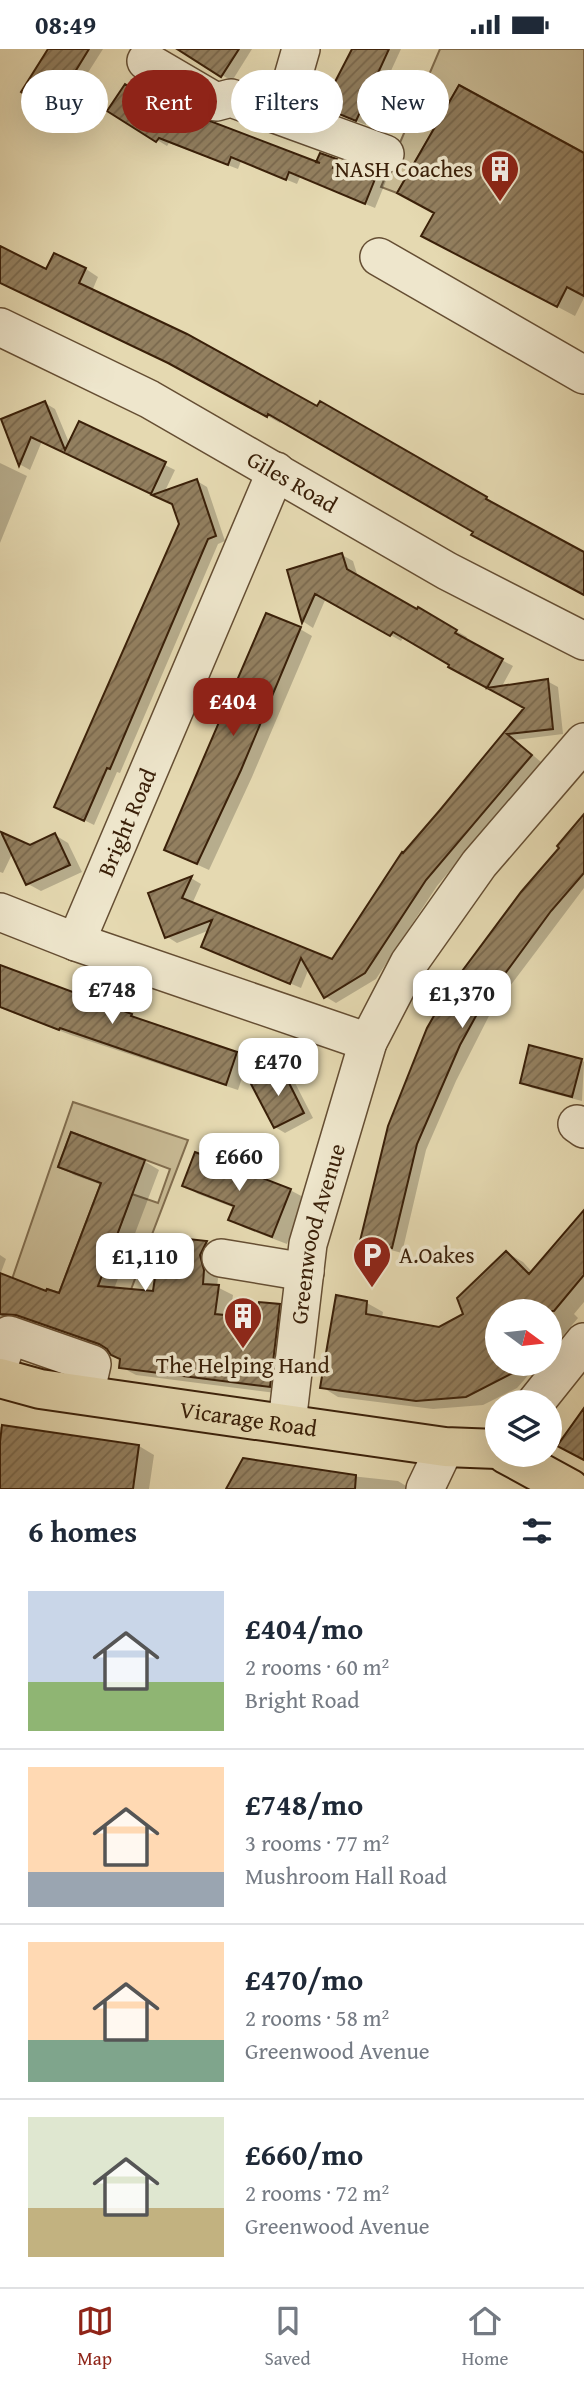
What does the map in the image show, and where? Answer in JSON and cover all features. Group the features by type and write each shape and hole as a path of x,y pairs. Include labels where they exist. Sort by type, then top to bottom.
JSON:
{"main road":[{"name":"Vicarage Road","path":"1,1381 40,1389 445,1447 485,1449"},
{"path":"530,1467 570,1489"}],"street":[{"path":"295,70 301,49"},
{"path":"146,61 216,102 231,98"},
{"path":"330,133 385,154"},
{"path":"379,257 584,375"},
{"name":"Giles Road","path":"0,327 149,399 447,571 584,641"},
{"name":"Bright Road","path":"76,942 276,471"},
{"name":"Greenwood Avenue","path":"288,1423 309,1244 368,1042 409,963 479,864 584,742"},
{"path":"0,912 76,942 368,1042"},
{"path":"221,1258 305,1272"},
{"path":"546,1390 584,1342"},
{"path":"425,1489 445,1447"}],"shaded area":[{"path":"440,49 584,49 584,153 459,85 449,102 449,70 431,70"},
{"path":"404,133 431,133 397,193 381,187"},
{"path":"73,1102 188,1140 106,1355 87,1346 100,1311 90,1307 132,1194 158,1203 170,1169 71,1132 58,1167 101,1183 59,1293 47,1289 33,1327 0,1314"}],"building":[{"path":"48,49 89,49 76,70 35,70"},
{"path":"177,49 239,49 221,77 217,74 217,70 210,70"},
{"path":"352,49 389,49 379,70 357,70 356,121 343,116 341,70"},
{"name":"NASH Coaches","path":"459,85 584,153 584,296 567,287 557,307 421,236 434,213 397,193 431,133 449,133 449,102"},
{"path":"122,88 122,120 108,110"},
{"path":"217,124 231,129 231,133 241,133 316,162 320,153 337,159 333,168 353,176 358,166 377,174 365,204 289,172 286,180 231,157 228,165 159,138 156,142 142,133 217,133"},
{"path":"0,246 46,269 54,253 86,268 79,283 187,334 317,406 320,401 487,497 486,499 584,552 584,595 471,535 473,532 268,414 267,417 168,363 0,283"},
{"path":"45,401 65,450 79,421 166,462 151,494 31,437 19,466 1,419"},
{"path":"197,479 216,536 208,539 110,769 107,768 84,821 54,807 179,524 172,504 152,495"},
{"path":"342,553 347,569 417,609 418,607 457,630 455,633 503,659 487,688 548,679 553,729 507,734 532,755 426,880 365,973 324,998 301,958 290,984 201,947 212,920 165,938 148,893 192,876 182,898 332,959 402,852 524,708 448,667 449,665 393,632 390,636 315,594 302,623 287,570"},
{"path":"266,613 301,627 241,770 197,864 164,850"},
{"path":"584,814 584,873 551,911 482,1005 460,1045 417,1144 392,1248 360,1241 388,1126 427,1028 451,986 521,892"},
{"path":"1,832 30,845 55,833 70,865 26,885"},
{"path":"0,965 132,1014 131,1016 237,1052 226,1085 60,1028 59,1030 0,1007"},
{"path":"529,1045 582,1059 572,1097 520,1083"},
{"path":"282,1069 304,1113 274,1128 251,1084"},
{"path":"71,1132 145,1160 98,1286 153,1291 161,1236 207,1241 200,1255 204,1270 203,1284 219,1285 215,1314 257,1318 259,1302 280,1304 270,1387 119,1368 120,1359 99,1344 16,1315 0,1314 0,1273 46,1291 47,1289 59,1293 101,1183 58,1167"},
{"path":"195,1152 291,1189 272,1237 228,1220 234,1206 182,1186"},
{"path":"584,1210 584,1275 562,1301 562,1299 485,1299 485,1376 507,1376 466,1397 416,1401 320,1388 336,1295 367,1301 366,1314 439,1327 463,1314 457,1298 506,1251 529,1274"},
{"path":"584,1408 584,1460 562,1449 562,1439"},
{"path":"2,1425 139,1445 133,1489 0,1489"},
{"path":"243,1458 356,1475 355,1489 226,1489"}],"place":[{"name":"NASH Coaches","path":"500,203"},
{"name":"A.Oakes","path":"372,1289"},
{"name":"The Helping Hand","path":"243,1350"}]}
